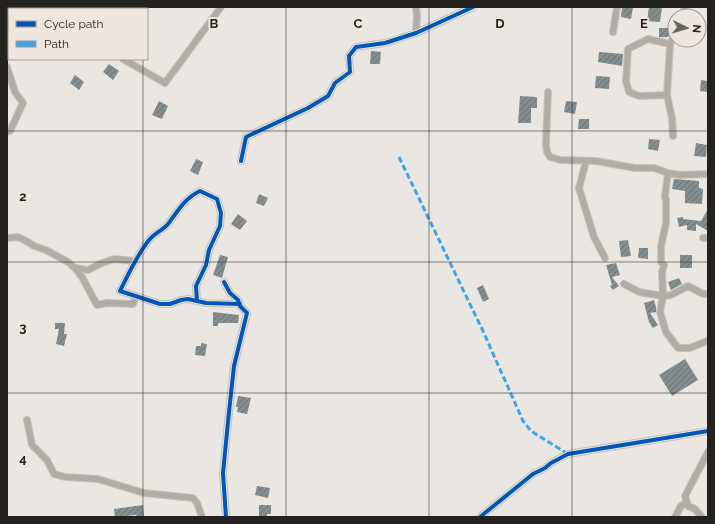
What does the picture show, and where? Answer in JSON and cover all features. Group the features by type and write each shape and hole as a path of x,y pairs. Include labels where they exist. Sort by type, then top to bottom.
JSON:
{"street":[{"path":"125,60 165,83 221,7"},
{"path":"416,7 416,33"},
{"path":"241,161 246,137 308,108 328,96 335,83 350,72 349,56 356,47 385,44 416,33 473,7"},
{"path":"613,32 617,7"},
{"path":"666,95 639,96 630,92 626,81 628,49 648,39 667,43"},
{"path":"670,48 666,95 672,118 673,136"},
{"path":"7,67 15,92 22,104 10,131 7,132"},
{"path":"548,92 546,144 547,152 550,157 560,160 596,161 624,167 654,168 680,175 708,174"},
{"path":"586,161 579,188 594,236 605,258"},
{"path":"668,173 665,196 666,223 661,246 661,262 664,265 662,272 663,296 660,312 666,332 678,348 690,348 708,341"},
{"path":"197,301 196,286 206,265 209,250 220,226 221,213 216,199 200,191 193,194 178,209 162,231 149,240 134,261 120,290 160,304 170,304 188,299 206,304 240,304"},
{"path":"7,238 18,237 68,262 82,277 97,305 133,304 136,296"},
{"path":"75,268 88,270 114,259 134,261"},
{"path":"224,282 230,293 238,300 247,313 234,366 229,412 223,473 226,517"},
{"path":"624,284 639,292 663,296 671,295 688,286 703,294 708,294"},
{"path":"27,420 32,445 47,460 54,474 65,477 98,480 144,493 193,498 202,517"},
{"path":"480,517 534,474 568,454 708,431"},
{"path":"702,517 695,509 688,506 685,496 708,452"},
{"path":"675,517 681,506 687,502"}],"building":[{"path":"622,7 633,7 631,19 621,17"},
{"path":"649,7 662,7 660,22 647,21"},
{"path":"659,28 667,28 667,37 659,37"},
{"path":"371,51 381,52 380,64 370,64"},
{"path":"599,52 623,54 622,66 598,62"},
{"path":"109,64 119,71 113,80 103,72"},
{"path":"75,75 84,82 79,90 70,83"},
{"path":"596,76 610,77 609,89 595,88"},
{"path":"701,80 708,81 708,92 700,91"},
{"path":"520,96 537,97 537,108 531,108 531,123 518,123"},
{"path":"159,101 168,106 162,119 152,115"},
{"path":"566,101 577,102 575,114 564,112"},
{"path":"579,119 589,119 589,129 578,129"},
{"path":"649,139 660,140 658,151 648,149"},
{"path":"696,143 707,145 706,157 694,156"},
{"path":"196,159 203,162 198,175 190,171"},
{"path":"674,179 699,181 699,188 703,189 702,204 685,203 685,191 672,189"},
{"path":"259,194 268,198 264,206 256,203"},
{"path":"708,209 708,231 696,224 696,231 687,230 687,225 679,227 677,218 683,217 683,219 701,221"},
{"path":"238,214 247,221 240,230 231,224"},
{"path":"628,240 631,256 621,257 619,241"},
{"path":"639,248 648,248 648,259 638,258"},
{"path":"220,255 228,257 222,278 213,275"},
{"path":"680,255 692,255 692,268 680,268"},
{"path":"616,263 620,275 612,277 619,286 613,290 610,286 612,285 606,265"},
{"path":"679,278 682,284 671,290 668,282"},
{"path":"483,285 489,299 483,302 477,288"},
{"path":"654,300 656,312 650,313 658,325 653,328 649,322 644,303"},
{"path":"213,312 239,315 238,323 218,323 218,326 213,326"},
{"path":"55,323 65,323 64,334 67,334 64,346 56,344 59,329 55,329"},
{"path":"201,343 207,344 205,356 195,355 196,346 201,346"},
{"path":"685,359 698,380 672,396 659,375"},
{"path":"238,396 251,398 247,414 237,412 238,407 236,407"},
{"path":"257,486 270,488 268,498 255,495"},
{"path":"143,505 144,517 137,517 136,515 115,517 114,509"},
{"path":"259,505 271,505 271,514 267,514 267,517 259,516"}],"marked path":[{"path":"399,157 483,331 523,421 531,431 568,454"}],"cycle path":[{"path":"241,161 246,137 308,108 328,96 335,83 350,72 349,56 356,47 385,43 416,33 473,7"},
{"path":"197,301 196,286 206,265 209,250 220,226 221,213 217,199 200,191 190,197 168,224 149,240 137,258 120,291 160,304 170,304 188,299 206,303 240,304"},
{"path":"224,282 230,293 238,300 240,306 247,313 234,366 229,412 223,473 226,517"},
{"path":"480,517 533,474 568,454 708,431"}]}
